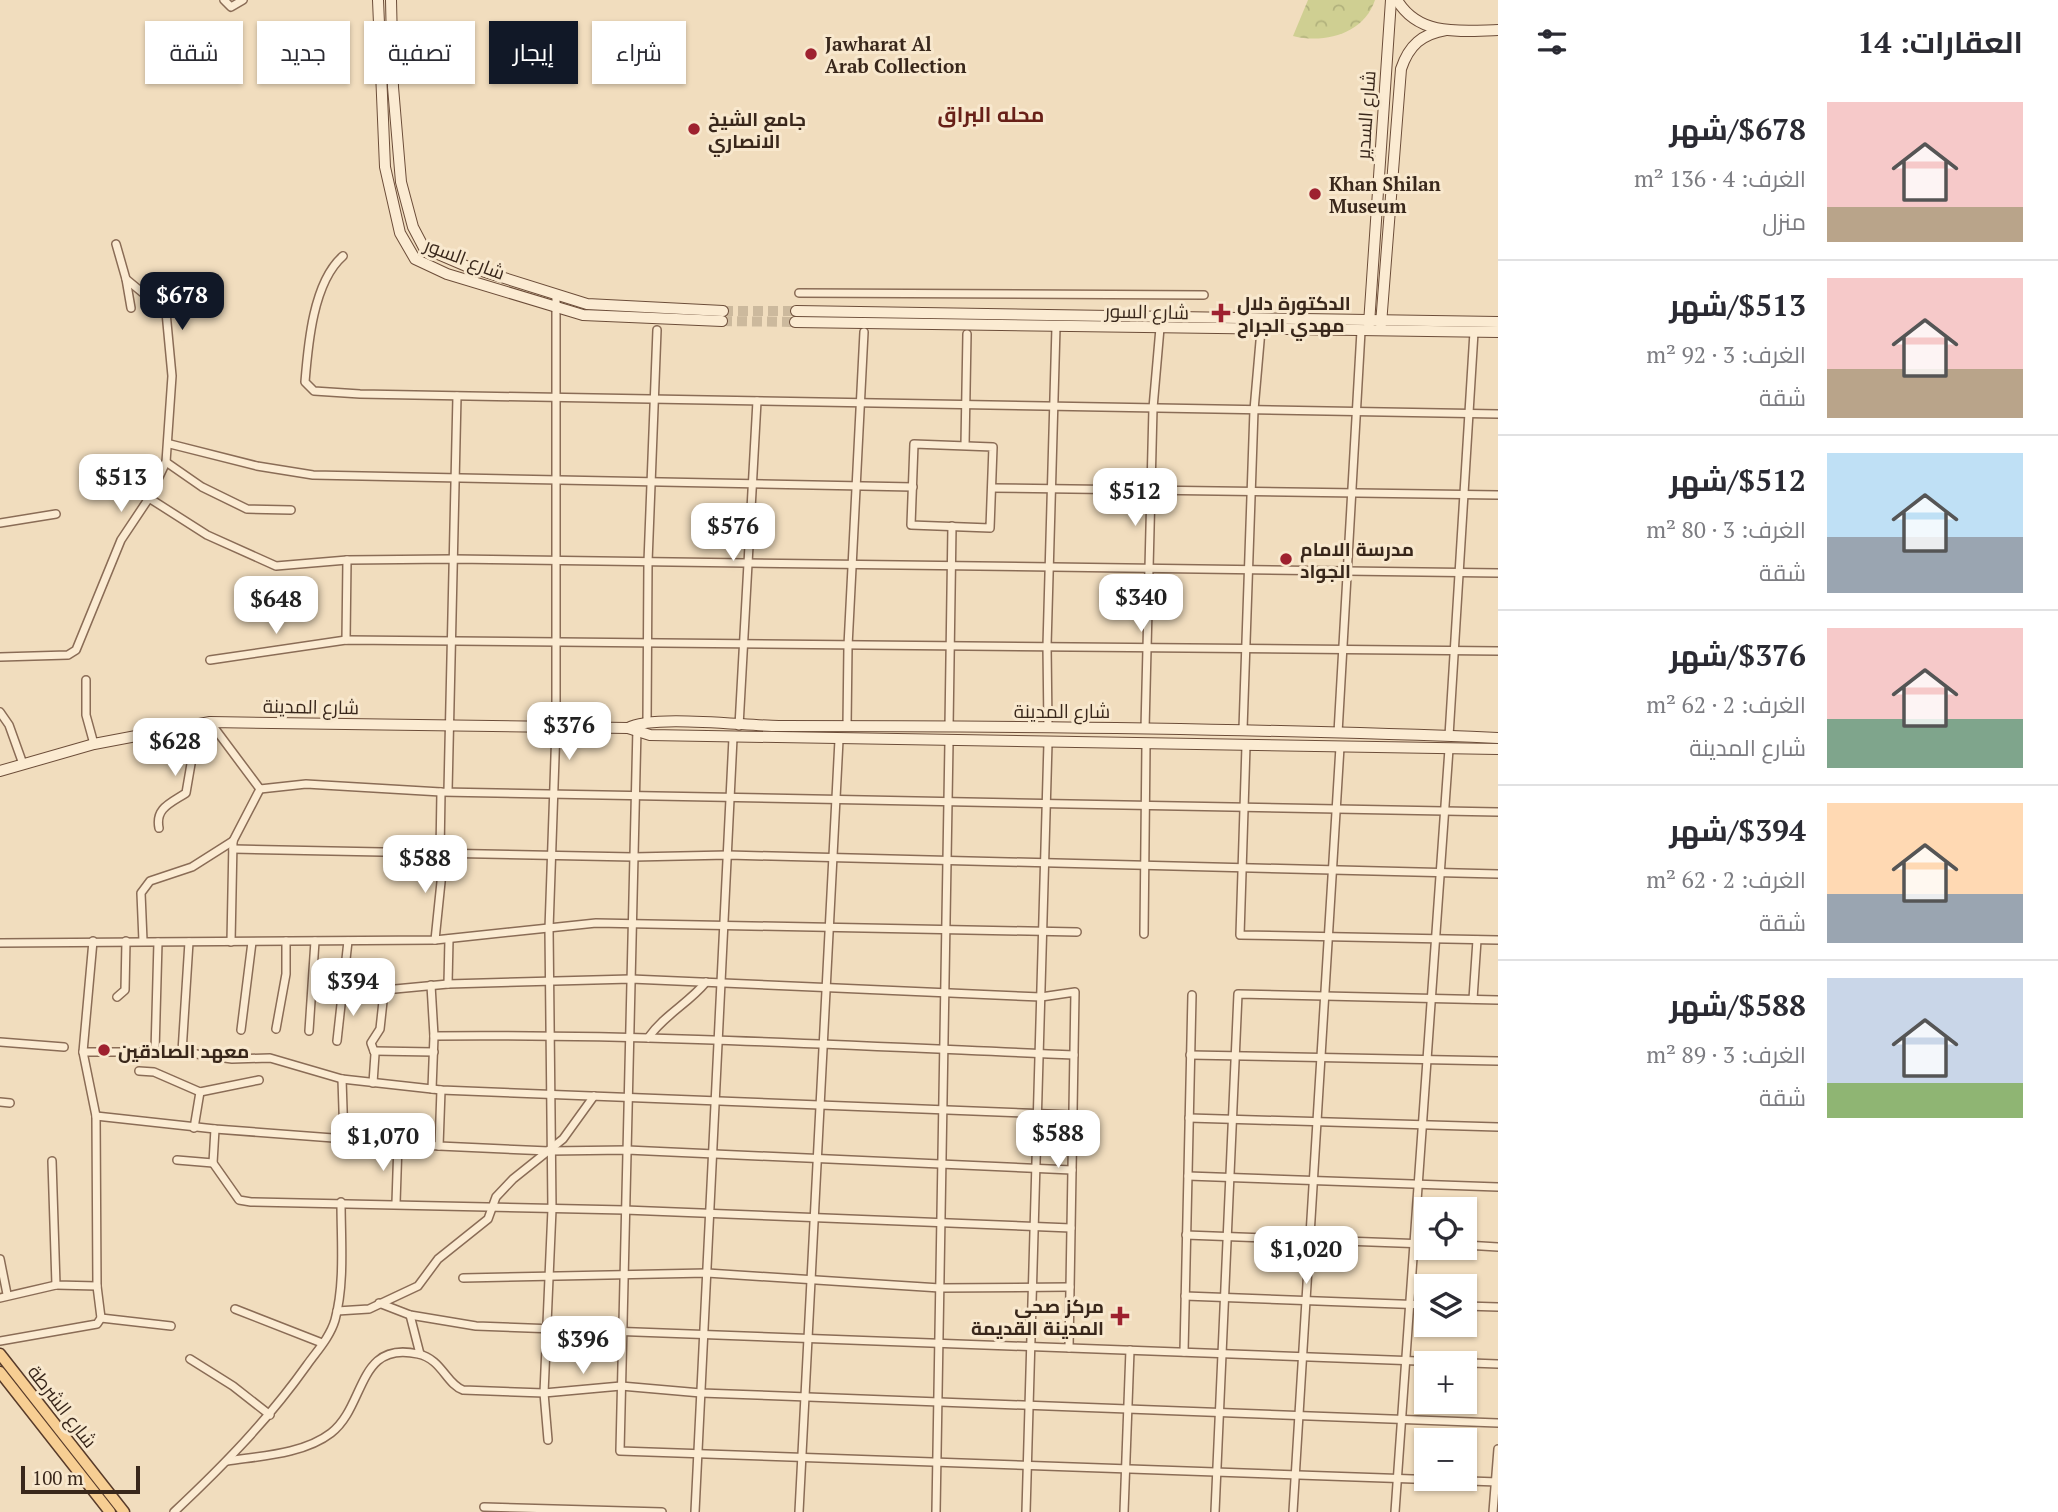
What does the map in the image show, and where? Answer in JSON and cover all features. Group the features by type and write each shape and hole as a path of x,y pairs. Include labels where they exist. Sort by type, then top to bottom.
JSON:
{"main road":[{"name":"شارع السور","path":"378,0 384,167 400,233 409,253 423,264 447,274 554,308 597,317 722,316 604,306 556,295 439,256 424,248 417,238 401,182 397,151 391,0"},
{"name":"شارع السدير","path":"1365,331 1370,319 1391,0"},
{"path":"1397,0 1407,15 1419,23 1446,30 1498,30"},
{"name":"شارع السدير","path":"1380,331 1399,82 1405,57 1417,41 1426,35 1446,30"},
{"path":"1378,177 1391,178"},
{"name":"شارع السور","path":"796,311 1381,319 1428,327 1498,332"},
{"name":"شارع السور","path":"795,322 1380,331 1498,322"},
{"name":"شارع المدينة","path":"0,771 94,744 212,726 1048,727 1498,738"},
{"name":"شارع المدينة","path":"637,726 733,738 1498,749"},
{"name":"شارع الشرطة","path":"0,1354 124,1512"},
{"name":"شارع الشرطة","path":"0,1372 110,1512"}],"street":[{"path":"224,0 231,7 243,0"},
{"path":"116,244 131,308"},
{"path":"343,256 332,270 310,329 305,382 308,388 360,394 1498,414"},
{"path":"0,657 68,655 76,650 121,540 149,498 166,462 170,444 172,376 166,312 126,279"},
{"path":"799,293 1204,295"},
{"path":"548,1440 544,1393 552,1209 549,1151 549,929 556,728 556,295"},
{"path":"1048,727 1048,567 1056,327"},
{"path":"1145,729 1153,408 1160,328"},
{"path":"657,330 648,562 649,643 637,726 620,1451 1497,1482"},
{"path":"1242,730 1254,410 1261,330"},
{"path":"1338,733 1357,411 1365,331"},
{"path":"847,726 848,646 864,332"},
{"path":"1449,736 1474,332"},
{"path":"965,446 967,334"},
{"path":"435,940 449,725 457,396"},
{"path":"739,726 757,401"},
{"path":"170,444 257,466 303,474 913,487"},
{"path":"914,444 965,446 993,447 990,528 911,525 914,444"},
{"path":"166,462 202,487 247,509 291,510"},
{"path":"992,488 1498,495"},
{"path":"149,498 207,535 276,566 347,560 453,559 1498,573"},
{"path":"0,523 56,514"},
{"path":"949,727 951,526"},
{"path":"346,640 347,560"},
{"path":"210,660 346,640 1498,651"},
{"path":"86,680 86,715 94,744"},
{"path":"0,712 9,725 23,764"},
{"path":"159,828 157,817 160,810 186,793 192,758 212,726 260,789"},
{"path":"695,1512 733,738"},
{"path":"799,1512 839,740"},
{"path":"936,1512 949,742"},
{"path":"1026,1512 1048,743"},
{"path":"1144,934 1146,745"},
{"path":"1246,746 1240,935 1498,940"},
{"path":"1293,1512 1340,747"},
{"path":"1417,1197 1438,873 1449,749"},
{"path":"260,789 306,784 444,792 1498,812"},
{"path":"231,942 233,845 260,789"},
{"path":"143,941 141,893 144,886 150,881 192,867 233,845 551,856 729,855 1498,874"},
{"path":"0,943 435,940 596,923 632,922 1077,932"},
{"path":"448,984 449,939"},
{"path":"1473,999 1476,940"},
{"path":"0,1341 97,1324 101,1318 97,1286 96,1116 83,1052 93,941"},
{"path":"117,997 125,990 126,941"},
{"path":"276,1029 286,974 286,941"},
{"path":"309,1031 315,941"},
{"path":"337,1041 348,941"},
{"path":"155,1052 158,942"},
{"path":"182,1052 189,942"},
{"path":"241,1030 252,942"},
{"path":"342,993 384,992 448,984 631,979 826,985 1041,997 1075,992 1069,1348"},
{"path":"648,1038 660,1022 697,993 706,982"},
{"path":"431,985 434,1036 432,1089"},
{"path":"373,1083 374,1051 371,1043 380,1029 384,992"},
{"path":"1215,1512 1238,994 1498,1000"},
{"path":"1184,1352 1192,995"},
{"path":"434,1036 630,1036 823,1042 944,1051 1074,1055"},
{"path":"0,1042 64,1047"},
{"path":"374,1051 434,1052"},
{"path":"83,1052 182,1052 232,1059 270,1058 342,1079 441,1090 1073,1115"},
{"path":"1191,1055 1498,1061"},
{"path":"139,1071 154,1072 200,1093 259,1080"},
{"path":"342,1079 344,1140"},
{"path":"439,1146 441,1090"},
{"path":"194,1128 200,1093"},
{"path":"337,1311 369,1309 418,1286 438,1259 486,1222 496,1197 513,1179 563,1139 594,1096"},
{"path":"0,1102 10,1103"},
{"path":"96,1116 143,1119 194,1128 439,1146 549,1151 627,1150 1072,1170"},
{"path":"1189,1118 1498,1127"},
{"path":"215,1129 213,1163 239,1200 625,1210 1071,1228"},
{"path":"396,1203 398,1143"},
{"path":"177,1160 213,1163"},
{"path":"52,1161 56,1285"},
{"path":"1188,1176 1498,1186"},
{"path":"174,1512 270,1415 331,1330 337,1311 341,1263 341,1202"},
{"path":"1186,1235 1414,1244 1395,1512"},
{"path":"1477,1246 1498,1247"},
{"path":"0,1259 3,1296 56,1285 97,1286"},
{"path":"463,1278 624,1272 707,1273 940,1287 1070,1287"},
{"path":"1185,1296 1414,1304"},
{"path":"379,1303 410,1315 476,1326 1498,1364"},
{"path":"1477,1306 1498,1307"},
{"path":"236,1309 322,1343"},
{"path":"410,1315 420,1354"},
{"path":"101,1318 171,1326"},
{"path":"1124,1512 1130,1350"},
{"path":"227,1461 280,1452 323,1438 343,1421 380,1357 397,1352 420,1354 439,1365 460,1390 544,1393 621,1387 701,1393 1498,1423"},
{"path":"190,1359 233,1386 270,1415"},
{"path":"1493,1512 1498,1449"},
{"path":"484,1507 506,1510 662,1512"}],"green space":[{"path":"1308,0 1375,0 1362,21 1342,34 1317,39 1293,36"}],"tunnel":[{"path":"723,311 796,311"},
{"path":"722,321 795,322"}],"place":[{"name":"Jawharat Al Arab Collection","path":"811,54"},
{"name":"جامع الشيخ الانصاري","path":"694,129"},
{"name":"Khan Shilan Museum","path":"1315,194"},
{"name":"الدكتورة دلال مهدي الجراح","path":"1221,313"},
{"name":"مدرسة الامام الجواد","path":"1286,559"},
{"name":"معهد الصادقين","path":"104,1050"},
{"name":"مركز صحي المدينة القديمة","path":"1120,1316"}],"district":[{"name":"محله البراق","path":"991,114"}]}
